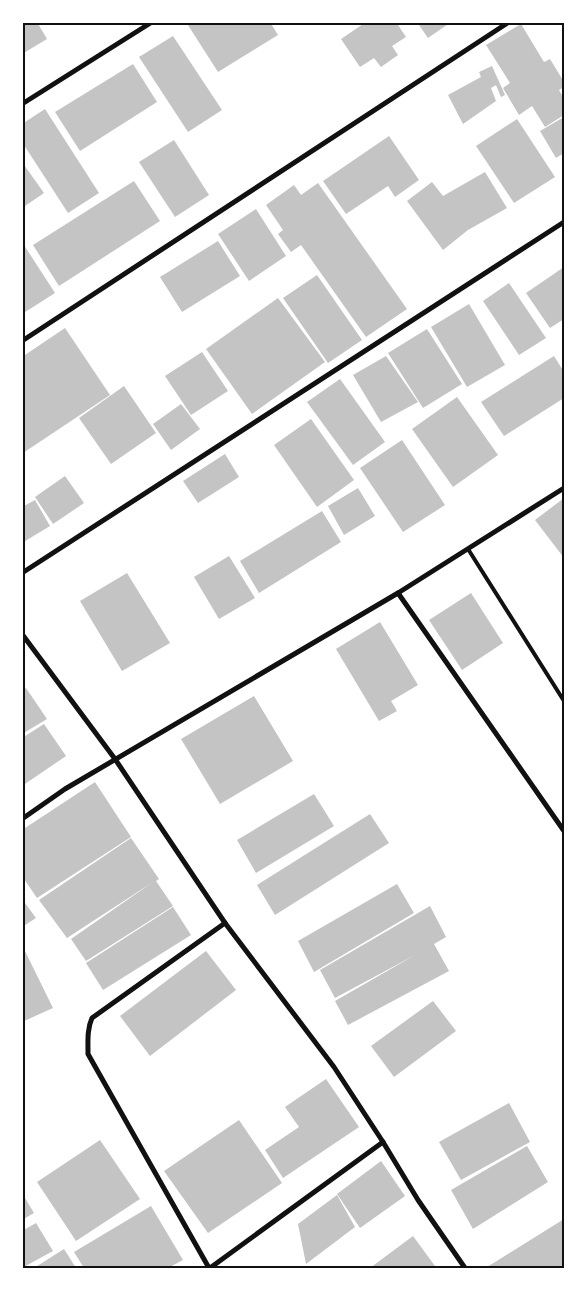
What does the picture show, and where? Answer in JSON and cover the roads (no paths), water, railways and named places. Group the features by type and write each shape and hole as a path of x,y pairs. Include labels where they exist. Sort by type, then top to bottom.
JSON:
{"street":[{"path":"22,104 152,22"},
{"path":"22,340 509,22"},
{"path":"22,573 564,222"},
{"path":"22,819 65,789 398,593 564,488"},
{"path":"398,593 564,831"},
{"path":"22,634 114,760 225,923 334,1067 418,1200 465,1268"},
{"path":"225,923 92,1018 88,1033 88,1054 210,1268 383,1142"}],"lane":[{"path":"468,549 564,701"}]}
